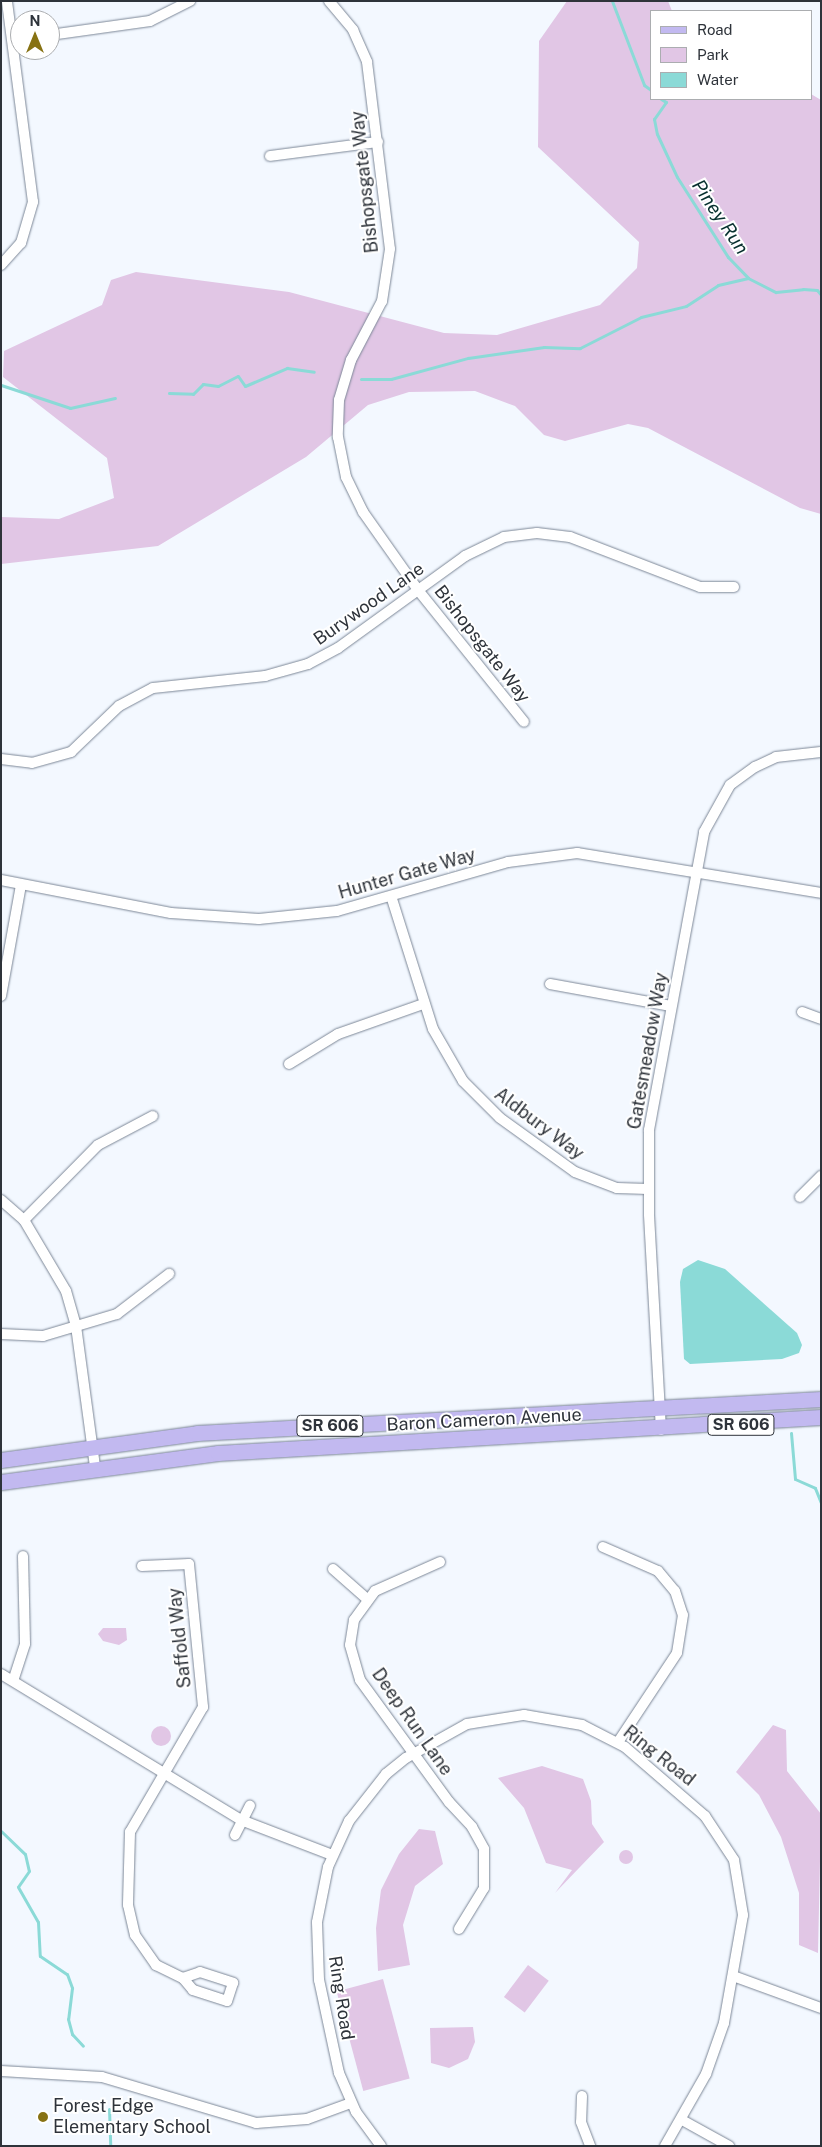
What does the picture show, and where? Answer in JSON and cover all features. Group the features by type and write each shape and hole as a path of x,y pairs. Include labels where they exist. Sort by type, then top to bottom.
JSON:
{"main road":[{"name":"Baron Cameron Avenue","path":"1,1460 92,1445 221,1432 821,1399"},
{"name":"Baron Cameron Avenue","path":"1,1482 95,1466 218,1453 661,1430 821,1417"}],"street":[{"path":"7,1 10,14"},
{"path":"60,34 150,21 190,1"},
{"name":"Bishopsgate Way","path":"329,1 353,30 367,62 378,142 390,266 382,301 344,380 338,437 354,496 418,590 524,722"},
{"path":"1,265 24,237 33,202 18,60"},
{"path":"270,156 378,142"},
{"name":"Burywood Lane","path":"1,759 32,763 71,752 129,698 153,688 265,676 308,664 338,648 482,546 537,533 570,537 700,587 734,587"},
{"name":"Gatesmeadow Way","path":"661,1430 648,1190 649,1130 704,832 730,785 776,757 821,752"},
{"name":"Hunter Gate Way","path":"1,880 20,885 215,918 301,916 392,898 536,856 577,853 821,893"},
{"path":"1,996 20,885"},
{"name":"Aldbury Way","path":"392,898 423,1004 452,1065 500,1118 587,1178 617,1188 648,1190"},
{"path":"550,984 672,1006"},
{"path":"289,1064 338,1034 423,1004"},
{"path":"802,1012 821,1019"},
{"path":"24,1220 98,1146 152,1116"},
{"path":"800,1197 821,1176"},
{"path":"1,1200 24,1220 66,1291 76,1326 95,1466"},
{"path":"1,1334 43,1336 117,1314 169,1274"},
{"path":"603,1547 658,1571 674,1590 682,1615 676,1653 618,1742"},
{"path":"14,1678 25,1644 23,1556"},
{"name":"Deep Run Lane","path":"440,1562 385,1584 367,1598 351,1632 351,1657 360,1680 412,1753 472,1827 484,1849 484,1888 459,1929"},
{"name":"Saffold Way","path":"142,1566 189,1564 191,1609 198,1638 203,1707 162,1774 130,1832 128,1905 135,1935 156,1965 183,1978"},
{"path":"333,1569 367,1598"},
{"path":"1,1674 14,1678 162,1774 241,1820 332,1855"},
{"name":"Ring Road","path":"381,2146 351,2103 333,2051 317,1961 320,1900 332,1855 370,1794 412,1753 448,1732 504,1716 564,1719 618,1742 693,1804 726,1844 742,1895 733,1976 715,2052 682,2120 665,2146"},
{"path":"236,1835 241,1820 250,1806"},
{"path":"733,1976 821,2008"},
{"path":"1,2071 102,2076 256,2123 307,2119 351,2103"},
{"path":"582,2096 581,2122 590,2146"},
{"path":"682,2120 729,2146"}],"green space":[{"path":"567,1 668,1 672,10 650,10 650,100 812,100 812,95 821,100 821,514 800,508 648,428 628,424 565,441 544,435 515,406 475,391 409,392 368,405 306,457 158,546 1,564 1,517 59,519 114,498 107,458 3,377 4,351 102,305 111,280 136,272 289,292 444,333 497,335 600,305 637,268 639,242 538,147 539,41"},
{"path":"103,1628 126,1628 127,1640 119,1645 103,1641 98,1634"},
{"path":"773,1725 786,1730 787,1771 821,1814 818,1953 799,1945 799,1893 781,1837 759,1795 736,1772"},
{"path":"161,1726 168,1729 171,1736 168,1743 161,1746 154,1743 151,1736 154,1729"},
{"path":"542,1766 583,1779 591,1801 592,1824 604,1842 555,1893 572,1870 546,1863 524,1808 498,1778"},
{"path":"419,1829 435,1831 443,1864 415,1886 403,1925 410,1965 378,1971 376,1928 381,1890 399,1854"},
{"path":"623,1850 629,1850 633,1857 629,1864 623,1864 619,1860 619,1854"},
{"path":"528,1965 549,1981 525,2013 504,1997"},
{"path":"383,1979 410,2078 363,2091 337,1991"},
{"path":"473,2027 475,2042 468,2059 449,2068 431,2063 430,2028"}],"water":[{"path":"698,1260 725,1269 797,1333 802,1345 799,1353 782,1359 690,1364 684,1359 680,1282 683,1269"}],"waterway":[{"name":"Piney Run","path":"612,1 644,85 650,89"},
{"name":"Piney Run","path":"663,100 666,102 654,119 657,134 677,177 728,257 748,278 776,292 803,289 817,290 821,295"},
{"path":"361,379 391,379 468,358 544,347 580,348 641,317 686,306 718,285 748,278"},
{"path":"169,393 193,394 203,384 218,386 238,376 245,386 287,368 314,372"},
{"path":"1,385 70,408 115,398"},
{"path":"791,1433 795,1479 815,1488 821,1503"},
{"path":"1,1831 25,1854 29,1871 18,1887 38,1922 40,1956 67,1974 72,1988 68,2019 72,2034 83,2046"},
{"path":"109,2109 110,2146"}],"place":[{"name":"Forest Edge Elementary School","path":"43,2117"}]}
